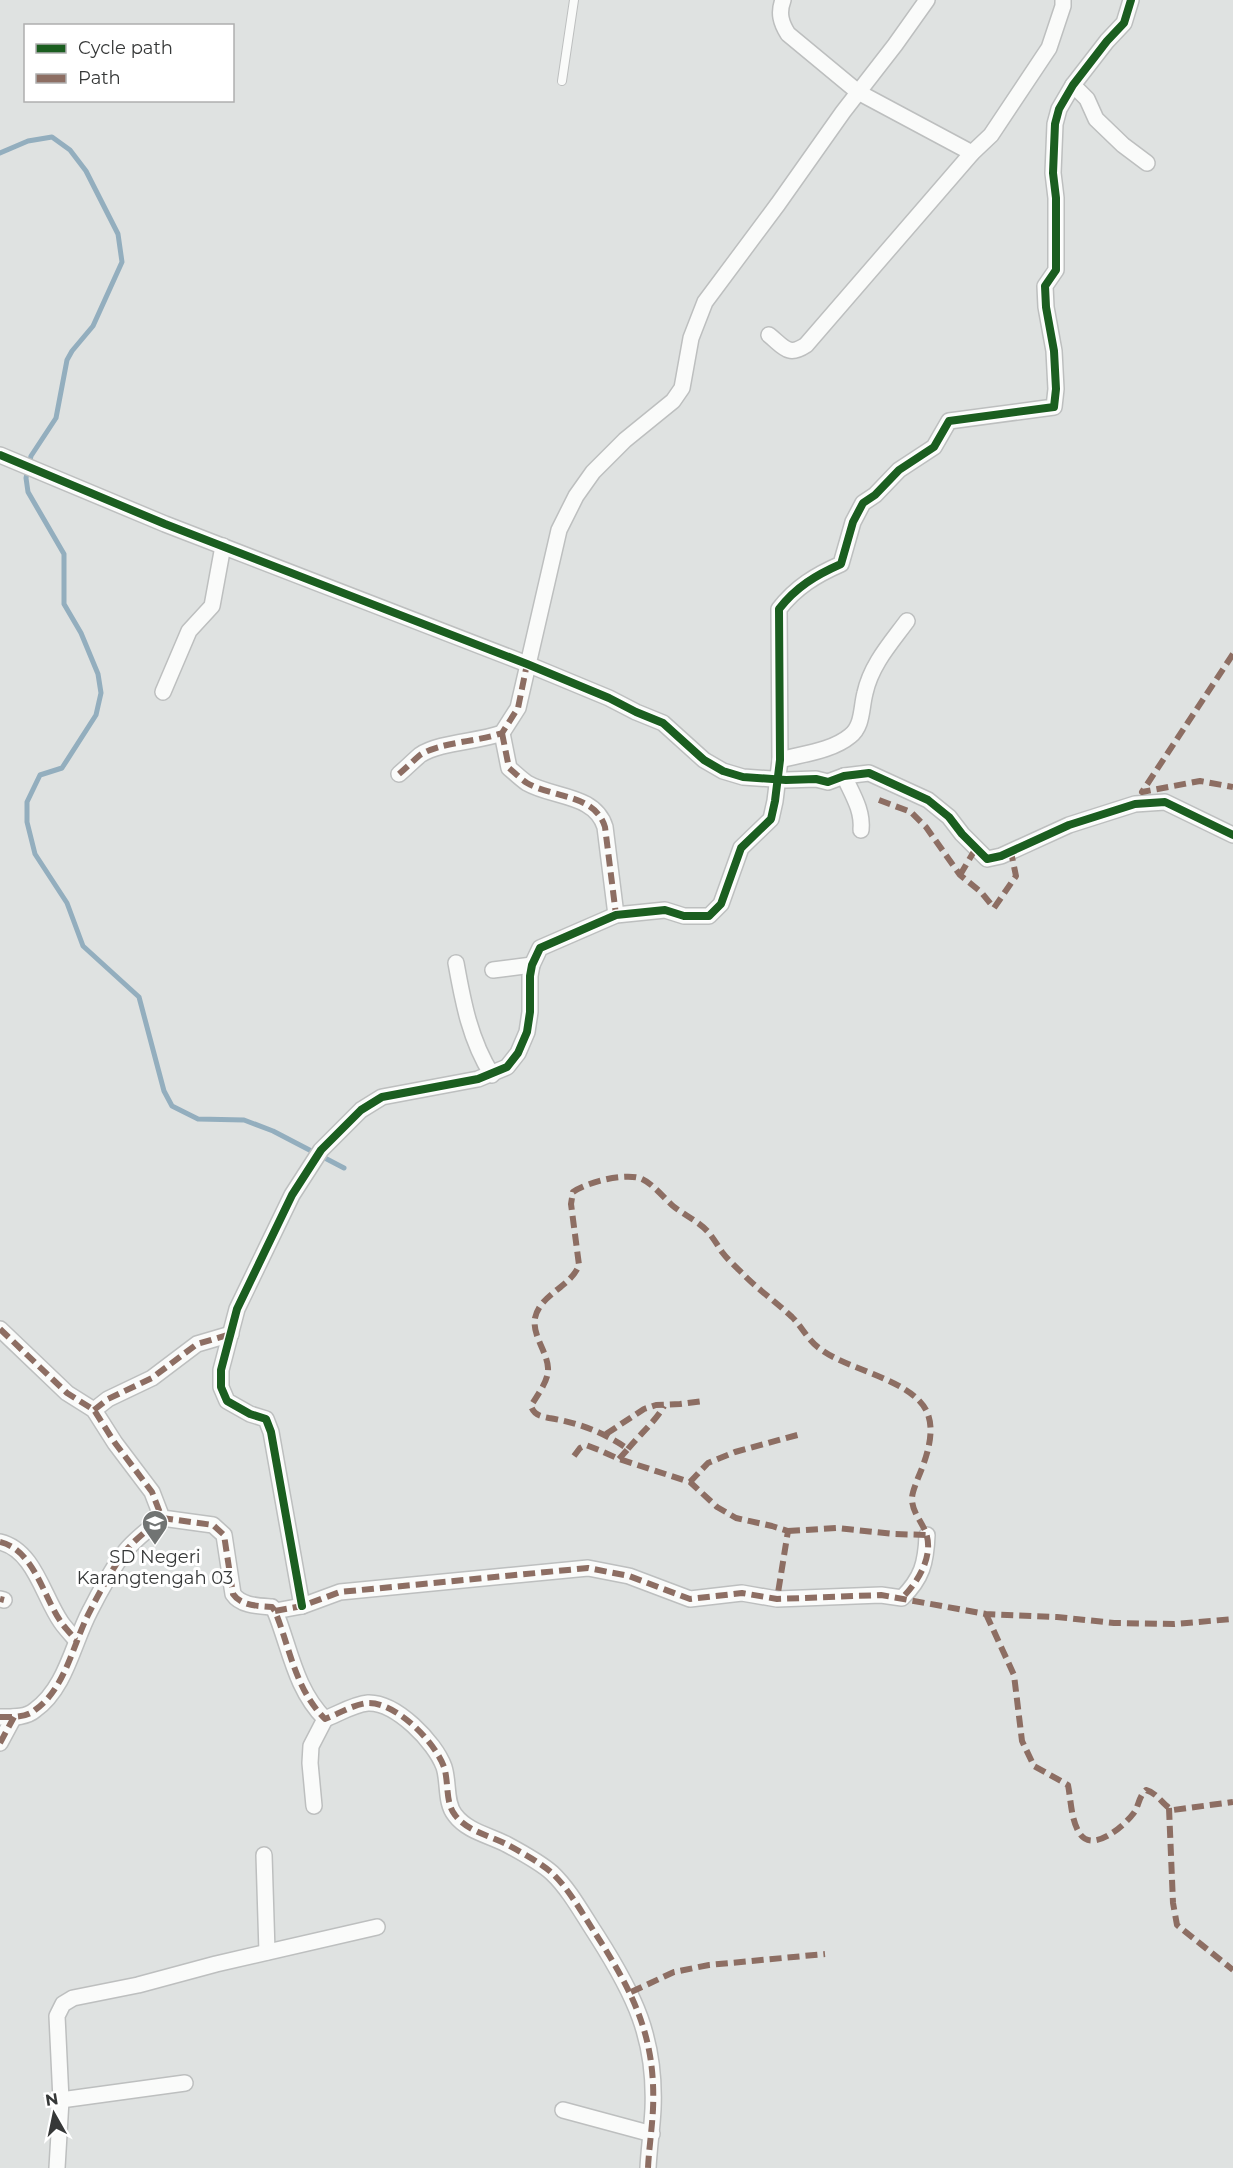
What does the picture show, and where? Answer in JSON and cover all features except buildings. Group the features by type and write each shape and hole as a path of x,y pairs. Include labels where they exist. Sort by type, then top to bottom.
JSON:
{"street":[{"path":"783,0 780,9 782,24 788,34 858,92 972,153"},
{"path":"399,774 421,755 440,747 502,733 518,708 559,530 576,496 593,472 626,440 673,401 682,388 691,338 705,302 927,0"},
{"path":"769,335 789,352 796,352 806,345 972,153 991,135 1049,48 1063,0"},
{"path":"302,1606 271,1432 266,1419 250,1414 227,1401 221,1387 221,1370 237,1309 292,1195 321,1150 361,1110 382,1097 428,1087 456,1084 492,1075 507,1067 518,1053 527,1032 532,965 540,948 616,915 665,910 684,916 710,916 721,904 741,848 771,819 780,760 779,609 809,579 842,564 853,522 862,503 875,495 899,470 934,447 949,421 1054,407 1056,389 1054,351 1046,307 1045,286 1056,270 1056,198 1053,173 1055,124 1059,109 1073,85 1124,23 1131,0"},
{"path":"1073,85 1087,99 1096,119 1146,163"},
{"path":"0,455 49,477 527,664 663,723 704,760 723,771 743,777 816,779 828,782 844,776 868,773 928,800 949,817 987,859 1001,856 1069,825 1135,804 1165,802 1233,835"},
{"path":"163,692 189,631 212,606 223,546"},
{"path":"780,760 825,748 852,735 860,722 865,692 878,659 907,621"},
{"path":"502,733 509,768 528,783 586,804 602,817 616,915"},
{"path":"844,776 860,810 861,830"},
{"path":"456,963 472,1036 480,1057 492,1075"},
{"path":"493,970 532,965"},
{"path":"0,1329 67,1393 94,1410 115,1443 152,1492 162,1518"},
{"path":"94,1410 108,1399 152,1378 197,1344 231,1334"},
{"path":"0,1743 7,1717 34,1711 51,1695 67,1666 90,1610 127,1549 162,1518 213,1525 220,1530 224,1535 231,1587 236,1600 272,1607 275,1611 298,1678 310,1702 325,1719"},
{"path":"275,1611 302,1606 340,1592 588,1568 629,1576 690,1599 742,1593 777,1599 881,1595 902,1598 921,1574 926,1554 927,1535"},
{"path":"0,1542 9,1544 27,1560 60,1622 76,1640"},
{"path":"314,1806 310,1763 311,1746 325,1719 366,1703 377,1704 400,1713 427,1740 439,1757 448,1783 450,1808 455,1816 474,1830 506,1844 551,1872 623,1977 644,2025 652,2079 652,2134 648,2168"},
{"path":"264,1855 267,1952"},
{"path":"57,2168 61,2100 57,2016 63,2004 73,1998 138,1985 216,1964 377,1928"},
{"path":"61,2100 184,2083"},
{"path":"563,2109 652,2134"}],"lane":[{"path":"561,81 574,0"}],"waterway":[{"path":"0,153 28,141 52,137 70,150 86,171 118,234 122,262 93,326 67,360 56,418 31,456 26,478 28,492 64,554 64,604 81,633 98,674 101,693 96,715 62,768 40,775 27,802 27,822 35,854 67,903 83,946 139,997 164,1091 172,1106 198,1119 244,1120 273,1131 344,1168"}],"marked path":[{"path":"1233,654 1142,792 1200,781 1233,787"},
{"path":"399,774 420,755 438,747 502,733 518,708 527,664"},
{"path":"502,733 509,768 520,778 537,788 583,803 600,816 605,827 616,915"},
{"path":"879,800 911,812 926,827 960,875 981,892 994,908 1016,876 1011,852"},
{"path":"960,875 976,848"},
{"path":"619,1459 628,1449 619,1443 581,1426 540,1416 531,1406 545,1383 548,1373 547,1362 536,1331 535,1318 543,1303 575,1273 579,1265 571,1204 573,1192 579,1188 617,1177 635,1177 646,1181 673,1206 705,1229 730,1261 792,1317 819,1348 845,1363 908,1391 927,1412 931,1428 929,1445 913,1491 912,1504 926,1533 928,1551 919,1576 902,1598"},
{"path":"0,1329 67,1393 94,1410 115,1443 152,1492 162,1518 213,1525 224,1535 233,1594 245,1603 272,1607 275,1611 300,1681 307,1695 325,1719 352,1707 368,1703 379,1704 402,1716 423,1736 439,1757 444,1767 448,1798 455,1815 472,1829 536,1861 565,1887 622,1978 632,1998 646,2038 653,2084 648,2168"},
{"path":"94,1410 108,1399 152,1378 197,1344 231,1334"},
{"path":"606,1434 644,1409 656,1405 703,1401"},
{"path":"628,1449 664,1406"},
{"path":"690,1482 708,1463 735,1452 801,1434"},
{"path":"574,1456 580,1448 586,1445 619,1459 690,1482 717,1507 736,1518 788,1531 777,1599"},
{"path":"0,1717 19,1717 35,1710 46,1701 62,1677 90,1611 124,1553 162,1518"},
{"path":"788,1531 837,1528 927,1535"},
{"path":"0,1542 12,1547 29,1564 61,1622 76,1640"},
{"path":"275,1611 302,1606 340,1592 588,1568 629,1576 690,1599 742,1593 777,1599 881,1595 986,1614 1057,1617 1114,1623 1174,1624 1233,1619"},
{"path":"0,1599 4,1600"},
{"path":"986,1614 1014,1675 1022,1741 1034,1766 1068,1785 1075,1823 1080,1834 1086,1839 1092,1841 1100,1839 1116,1831 1133,1814 1146,1790 1173,1810 1233,1802"},
{"path":"0,1743 14,1717"},
{"path":"1169,1808 1173,1903 1177,1925 1233,1970"},
{"path":"631,1992 674,1972 709,1965 825,1954"}],"cycle path":[{"path":"302,1606 271,1432 266,1419 250,1414 227,1401 221,1387 221,1370 237,1309 292,1195 321,1150 361,1110 382,1097 478,1079 507,1067 518,1053 527,1032 530,1012 530,976 532,965 540,948 616,915 665,910 684,916 709,916 721,904 741,848 771,819 775,801 780,760 779,609 807,582 841,564 853,522 863,503 875,495 899,470 934,447 949,421 1054,407 1056,389 1054,351 1046,307 1045,286 1056,270 1056,198 1053,173 1055,124 1059,109 1073,85 1124,23 1131,0"},
{"path":"0,455 165,524 609,698 663,723 704,760 723,771 743,777 786,780 816,779 828,782 844,776 869,773 928,800 949,817 987,859 1001,856 1069,825 1135,804 1165,802 1233,835"}],"place":[{"name":"SD Negeri Karangtengah 03","path":"155,1546"}]}
